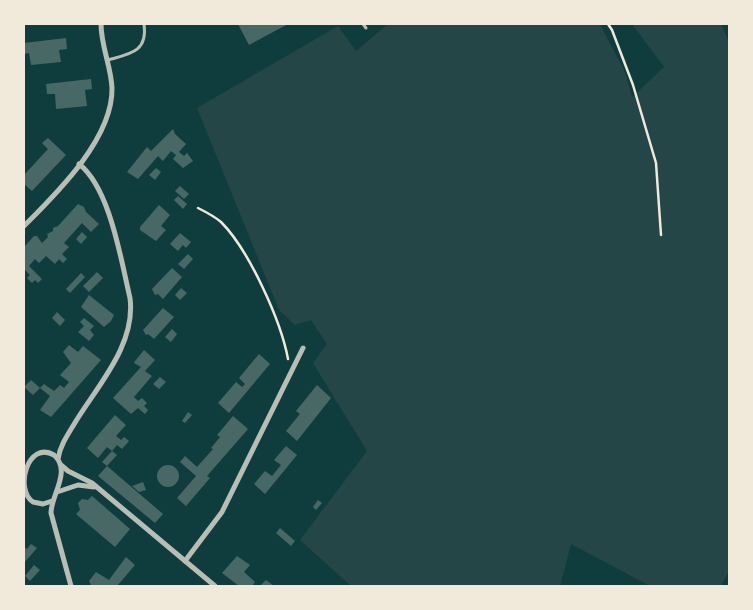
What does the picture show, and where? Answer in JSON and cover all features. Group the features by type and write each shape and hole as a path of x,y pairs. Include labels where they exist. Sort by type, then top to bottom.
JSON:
{"street":[{"path":"24,226 79,164 100,134 110,109 112,87 101,24"},
{"path":"71,586 51,516 52,501 57,492 59,462 72,428 123,346 131,324 130,298 104,198 93,176 79,164"},
{"path":"185,561 222,512 303,348"},
{"path":"52,501 43,504 33,502 24,492 24,477 30,460 36,454 48,452 66,470 84,478 99,489 215,586"},
{"path":"57,492 78,485 99,489"}],"lane":[{"path":"107,60 131,53 139,48 145,35 144,24"},
{"path":"363,24 366,28"}],"path":[{"path":"608,24 633,85 656,163 661,234"},
{"path":"198,208 222,223 249,263 277,323 290,374"}],"shaded area":[{"path":"388,24 600,24 625,72 632,97 664,67 632,24 721,24 729,42 729,571 721,586 650,586 571,544 560,586 351,586 300,540 367,451 313,363 327,344 311,320 295,325 279,310 197,108 338,26 356,51"}],"building":[{"path":"238,24 288,24 249,45"},
{"path":"66,38 67,49 59,50 61,62 31,65 29,53 24,54 24,43"},
{"path":"91,79 92,89 85,90 87,106 56,109 55,94 47,94 46,84"},
{"path":"173,129 175,134 186,144 179,152 184,156 187,153 193,161 183,168 173,159 176,155 171,151 163,161 158,156 138,179 127,172 147,147 151,151"},
{"path":"48,138 66,155 32,191 24,184 24,175 48,149 42,143"},
{"path":"156,168 161,172 155,180 149,175"},
{"path":"180,186 189,194 184,199 175,191"},
{"path":"178,196 187,204 183,209 174,200"},
{"path":"78,204 84,207 86,212 99,224 91,232 82,223 64,243 69,247 62,254 67,259 63,263 59,259 55,264 46,256 39,263 35,259 29,266 42,279 38,283 35,280 32,283 27,278 30,275 24,269 24,247 34,236 37,236 42,243 48,237 47,234 53,231 53,228 58,226"},
{"path":"159,205 170,215 161,226 166,230 156,241 140,230 140,227"},
{"path":"82,232 87,237 81,244 76,239"},
{"path":"180,233 191,242 186,248 183,245 178,251 170,244"},
{"path":"188,254 193,259 184,269 178,264"},
{"path":"172,268 182,277 163,299 158,294 155,295 152,289"},
{"path":"97,272 103,278 89,292 83,286"},
{"path":"81,273 85,277 70,293 66,289"},
{"path":"181,288 187,293 180,300 175,295"},
{"path":"89,295 114,315 111,321 104,327 81,307"},
{"path":"163,308 174,317 154,339 148,334 146,335 143,330"},
{"path":"57,312 65,320 60,326 52,318"},
{"path":"84,318 94,326 90,330 94,335 89,341 78,332 84,326 80,322"},
{"path":"172,329 177,334 171,342 165,337"},
{"path":"69,345 78,352 83,346 101,360 51,417 40,410 50,396 40,388 44,384 54,391 60,385 64,388 69,382 60,375 71,363 63,352"},
{"path":"144,350 155,360 145,371 152,376 134,397 138,401 142,398 147,403 144,406 148,410 145,414 138,408 131,414 113,398 141,367 134,363"},
{"path":"259,354 270,364 229,413 218,403 236,382 242,387 245,384 239,378"},
{"path":"160,377 166,382 159,389 153,384"},
{"path":"31,380 40,388 33,395 24,387"},
{"path":"317,385 331,398 297,441 286,431 300,414 296,411"},
{"path":"188,412 192,415 185,423 182,421"},
{"path":"115,415 126,425 116,436 121,440 124,437 129,441 122,449 117,445 112,451 107,447 98,458 87,448"},
{"path":"233,416 248,429 207,476 210,478 186,506 177,498 196,476 180,462 185,456 197,467 213,449 211,448 220,437 217,435"},
{"path":"286,446 297,455 265,494 254,484 265,471 272,476 281,465 274,460"},
{"path":"112,451 117,455 107,466 102,462"},
{"path":"168,465 176,468 179,476 176,484 168,487 160,484 157,476 160,468"},
{"path":"107,466 163,514 155,523 98,476"},
{"path":"143,482 146,490 139,492 132,486"},
{"path":"92,496 130,529 115,547 76,514 80,510 78,503 82,499 88,500"},
{"path":"318,500 322,503 316,510 313,507"},
{"path":"280,528 295,541 291,546 276,533"},
{"path":"31,544 37,548 24,563 24,547 27,549"},
{"path":"237,556 250,565 244,572 255,582 252,586 239,586 222,573"},
{"path":"126,557 135,565 117,586 91,585 89,581 96,572 109,580"},
{"path":"34,565 40,570 30,581 25,576"},
{"path":"266,580 274,586 260,586"}]}
